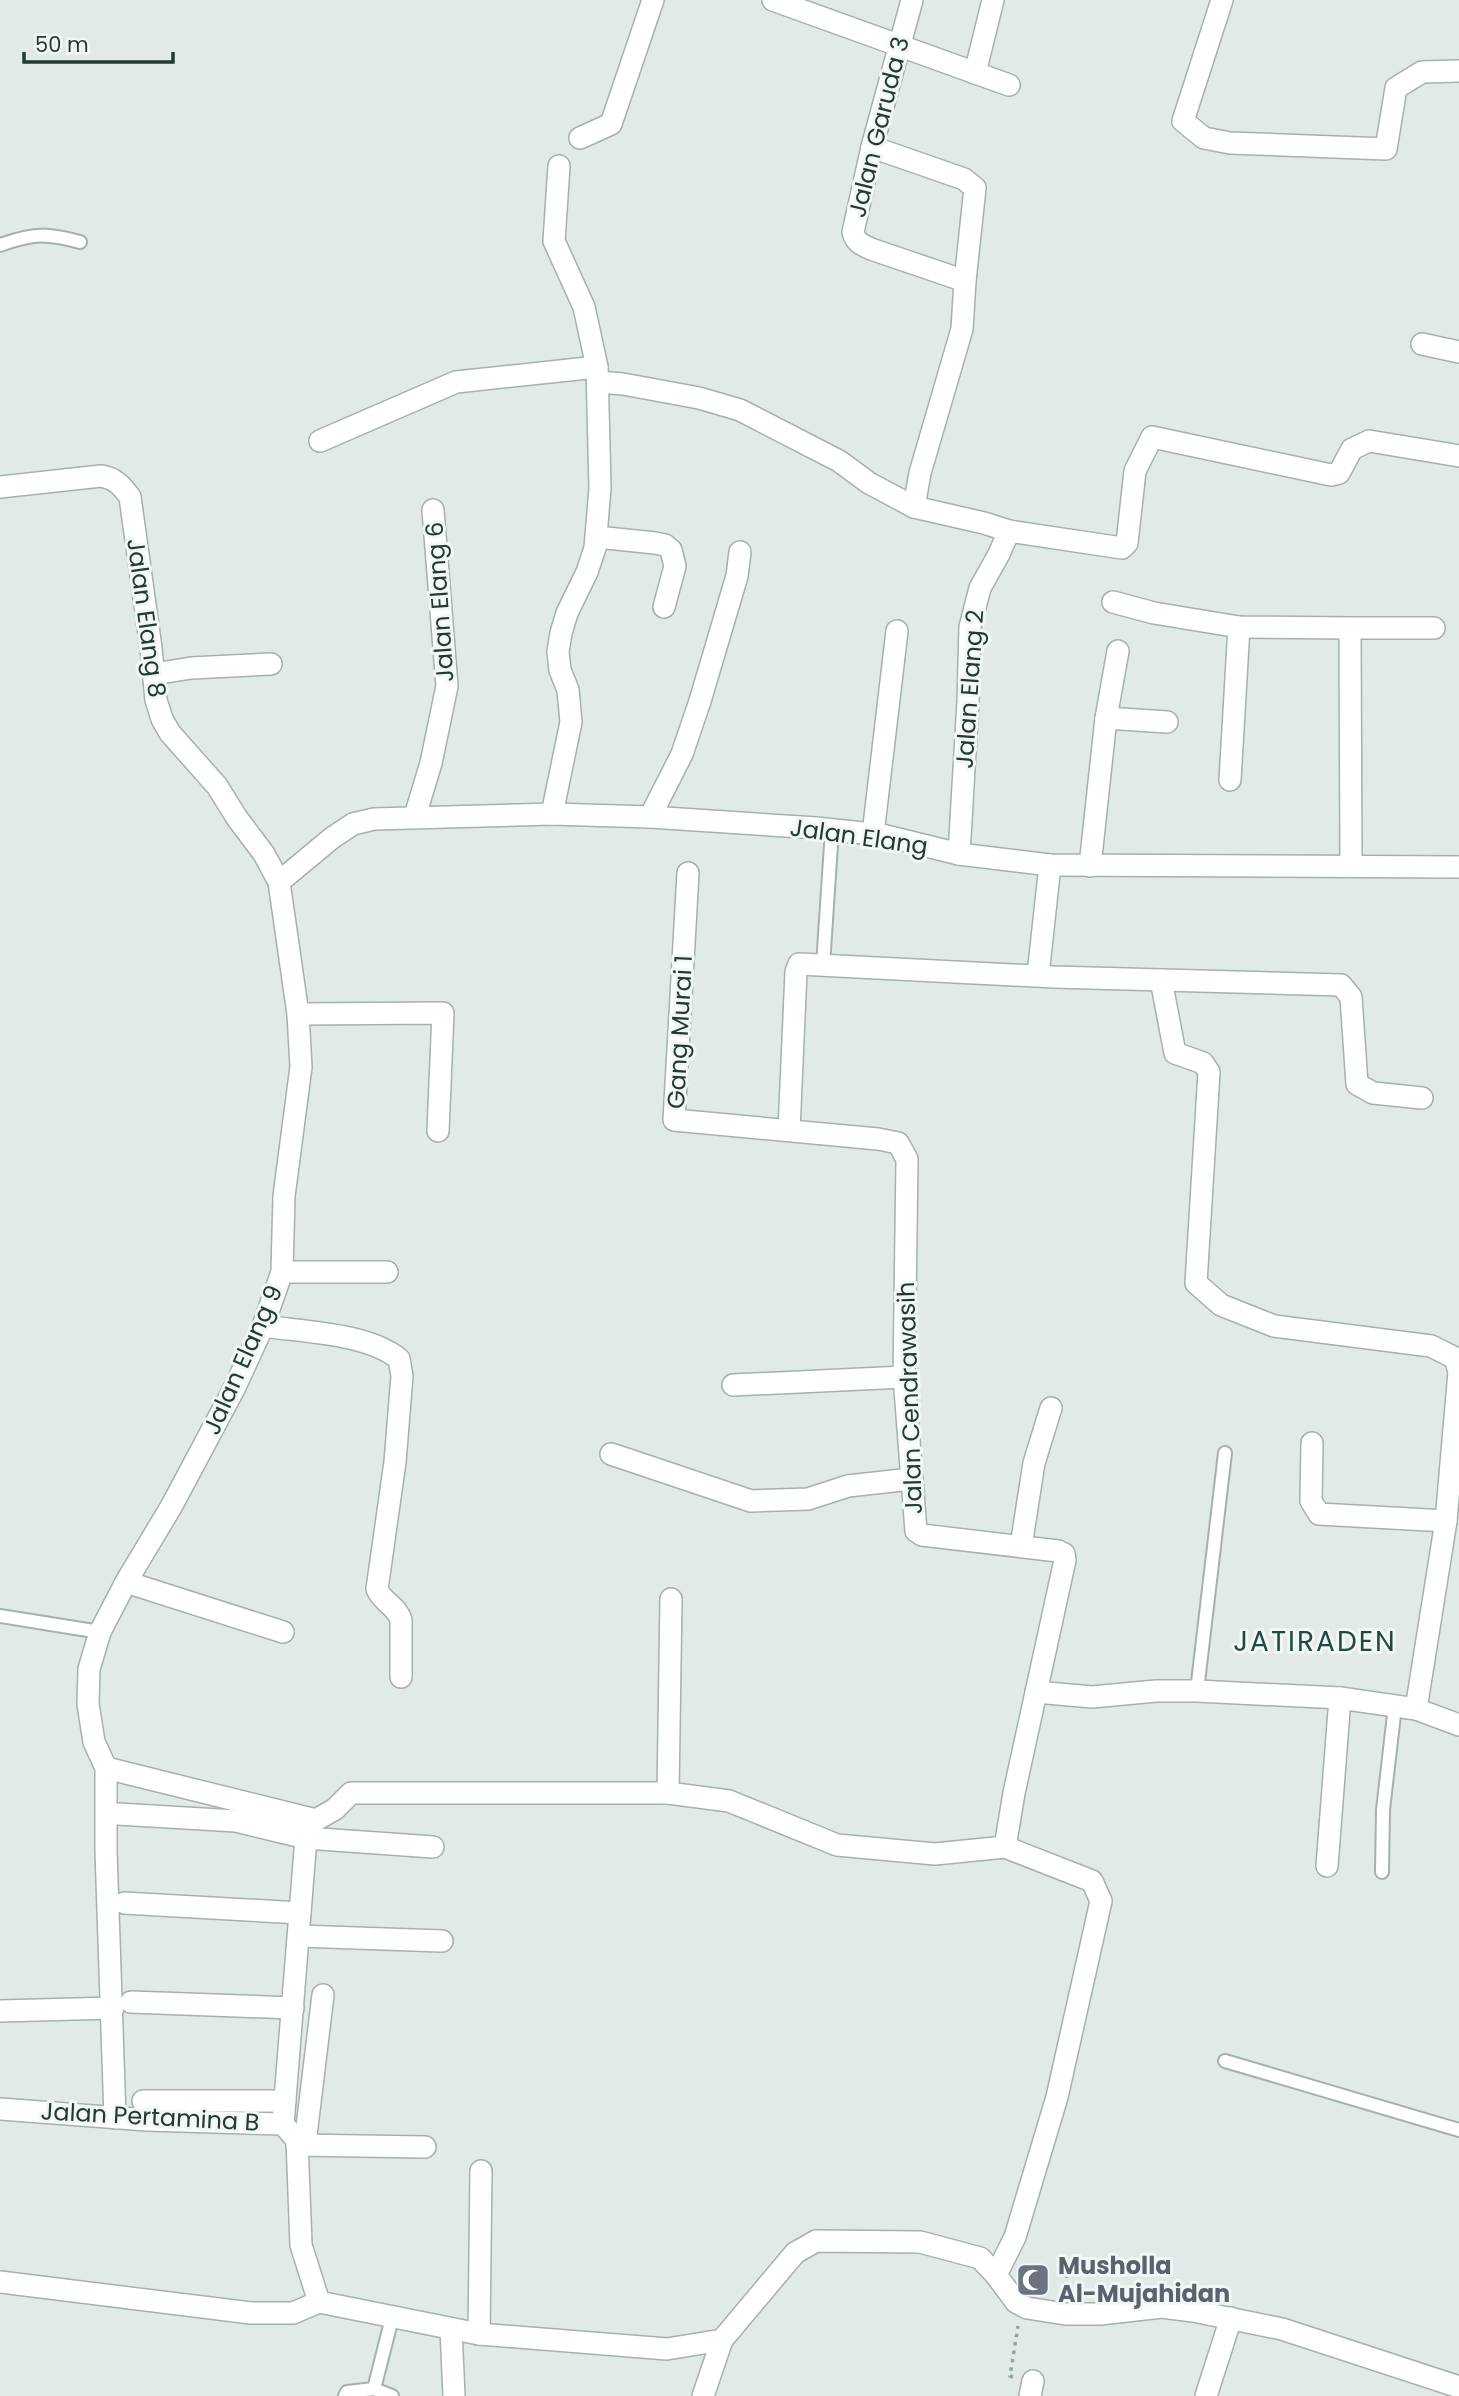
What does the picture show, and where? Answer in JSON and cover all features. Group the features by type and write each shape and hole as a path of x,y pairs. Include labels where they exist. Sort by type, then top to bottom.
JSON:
{"street":[{"path":"580,138 611,124 653,0"},
{"path":"773,0 1009,85"},
{"name":"Jalan Garuda 3","path":"912,0 872,147 853,232 855,238 871,249 965,281"},
{"path":"975,73 993,0"},
{"path":"1222,0 1183,121 1204,138 1230,143 1386,149 1396,88 1422,72 1459,71"},
{"path":"872,147 964,179 975,188 962,329 920,473 914,507"},
{"path":"552,814 571,722 568,690 560,670 558,652 566,613 587,572 597,537 600,488 597,375 584,307 554,241 559,166"},
{"path":"1422,344 1459,352"},
{"path":"320,442 456,382 597,375 623,384 699,398 740,410 839,461 869,483 914,507 1009,531 1122,548 1125,547 1135,471 1152,437 1331,475 1339,473 1352,449 1369,442 1459,456"},
{"name":"Jalan Elang 8","path":"0,487 101,476 110,477 130,497 156,700 162,719 170,733 217,786 264,853 279,882"},
{"name":"Jalan Elang 6","path":"415,816 431,763 447,686 433,510"},
{"name":"Jalan Elang 2","path":"959,853 970,627 980,588 1009,531"},
{"path":"597,537 655,543 665,545 671,550 676,566 664,607"},
{"path":"650,817 682,754 700,701 737,576 740,552"},
{"path":"1112,602 1154,613 1240,627 1434,628"},
{"path":"1230,780 1240,627"},
{"path":"1350,628 1351,866"},
{"path":"873,834 897,631"},
{"path":"1090,866 1106,718 1118,651"},
{"path":"154,674 191,668 271,664"},
{"path":"1106,718 1167,722"},
{"name":"Jalan Elang","path":"279,882 353,824 374,819 415,816 552,814 650,817 873,834 959,853 1050,865 1459,867"},
{"path":"1038,975 1050,865"},
{"name":"Gang Murai 1","path":"688,873 674,1120 789,1130"},
{"name":"Jalan Elang 9","path":"106,1768 94,1742 88,1704 89,1669 100,1632 126,1582 178,1495 235,1387 263,1326 282,1272 284,1196 301,1067 298,1014 279,882"},
{"path":"789,1130 796,971 799,964 1341,985 1351,997 1357,1084 1373,1093 1422,1098"},
{"path":"1161,980 1175,1053 1203,1063 1209,1072 1196,1283 1221,1305 1274,1326 1431,1346 1455,1358 1459,1372 1446,1521 1405,1708"},
{"path":"298,1014 443,1013 438,1131"},
{"name":"Jalan Cendrawasih","path":"789,1130 898,1143 907,1159 904,1377 916,1531 922,1535 1021,1546 1064,1554 1065,1560 1014,1793 1005,1847"},
{"path":"282,1272 387,1272"},
{"path":"263,1326 358,1340 391,1352 399,1359 402,1376 395,1462 377,1589 382,1598 399,1612 401,1676"},
{"path":"733,1385 904,1377"},
{"path":"1021,1546 1034,1462 1051,1408"},
{"path":"1312,1443 1311,1501 1320,1514 1446,1521"},
{"path":"611,1454 751,1501 808,1499 848,1486 911,1479"},
{"path":"126,1582 283,1632"},
{"path":"668,1793 671,1599"},
{"path":"1037,1692 1092,1697 1156,1691 1196,1691 1340,1698 1405,1708 1459,1725"},
{"path":"1327,1866 1340,1698"},
{"path":"115,2118 122,2005 106,1851 106,1768 316,1820 335,1809 351,1793 668,1793 729,1801 837,1845 935,1854 1005,1847 1092,1881 1101,1901 1058,2097 1015,2237 996,2275"},
{"path":"118,1814 236,1821 306,1838 433,1847"},
{"path":"306,1838 285,2101 292,2136 301,2245 319,2302"},
{"path":"124,1903 300,1913"},
{"path":"299,1936 442,1941"},
{"path":"292,2136 306,2135 323,1995"},
{"path":"0,2011 122,2005 293,2008"},
{"path":"143,2101 285,2101"},
{"name":"Jalan Pertamina B","path":"0,2109 425,2147"},
{"path":"479,2334 481,2171"},
{"path":"703,2396 722,2340 795,2253 816,2241 920,2242 980,2258 1021,2305 1055,2313 1100,2314 1162,2307 1231,2318 1282,2329 1459,2387"},
{"path":"0,2282 251,2313 293,2313 319,2302 479,2334 667,2350 722,2340"},
{"path":"1206,2396 1231,2318"},
{"path":"452,2329 454,2396"}],"lane":[{"path":"0,245 23,237 50,234 80,242"},
{"path":"823,965 832,830"},
{"path":"1196,1691 1225,1453"},
{"path":"0,1616 100,1632"},
{"path":"1382,1872 1383,1810 1405,1708"},
{"path":"1225,2061 1459,2130"},
{"path":"374,2389 392,2318"},
{"path":"345,2396 346,2392 374,2389 392,2396"}],"path":[{"path":"1055,2313 1073,2255"},
{"path":"1021,2305 1010,2376 1031,2388"}],"place":[{"name":"Musholla Al-Mujahidan","path":"1033,2280"}],"district":[{"name":"JATIRADEN","path":"1315,1641"}]}
